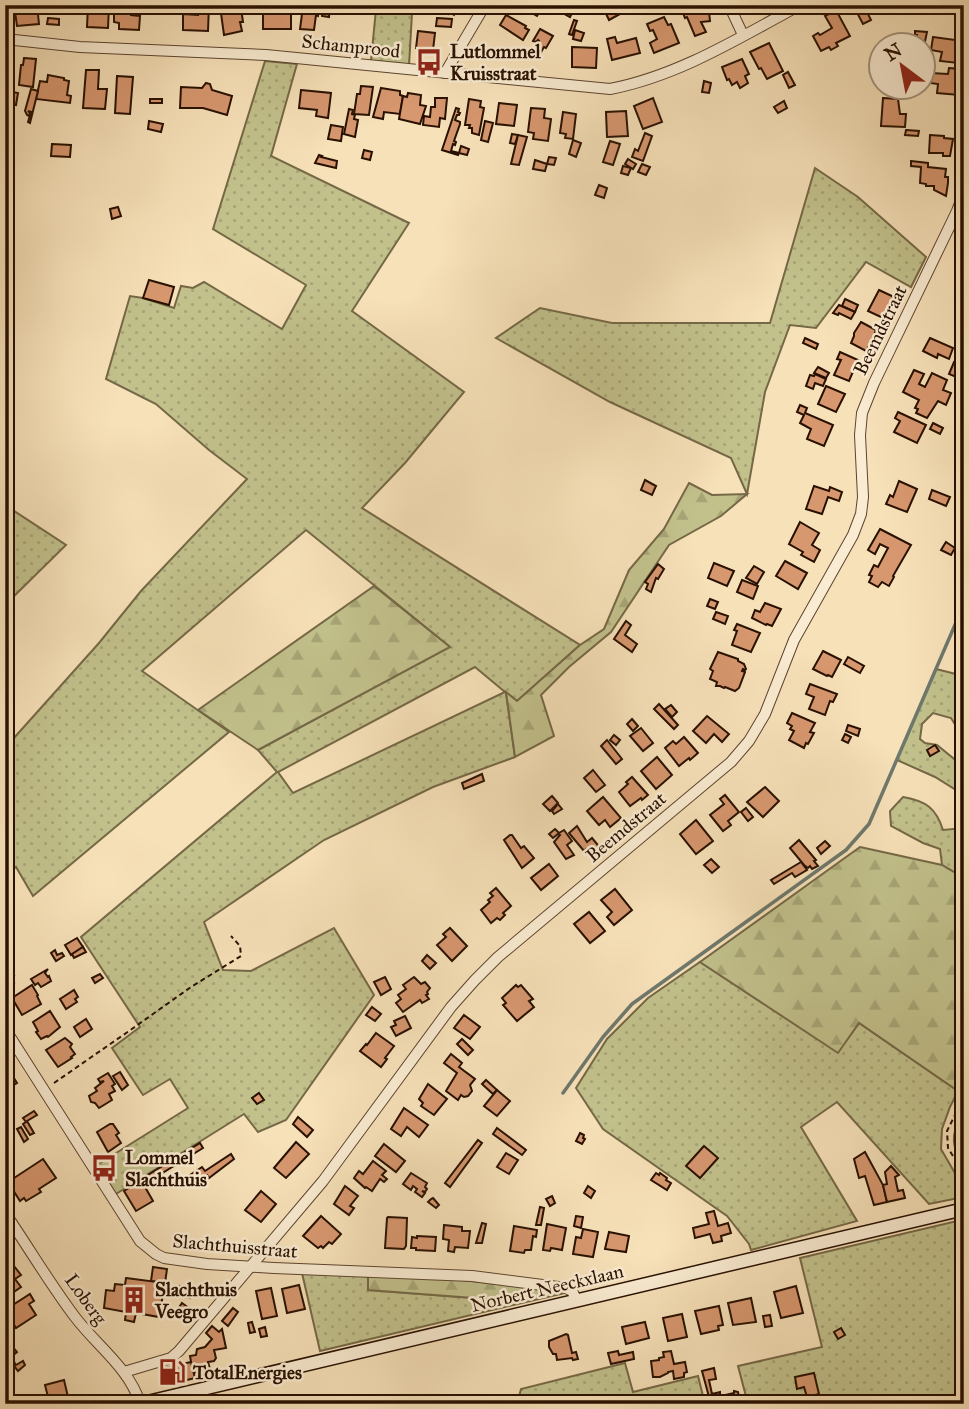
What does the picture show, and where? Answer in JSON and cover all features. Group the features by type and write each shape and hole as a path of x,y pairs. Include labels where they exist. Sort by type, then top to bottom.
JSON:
{"main road":[{"name":"Norbert Neeckxlaan","path":"139,1404 964,1209"}],"street":[{"path":"445,73 485,5"},
{"path":"729,5 743,36"},
{"name":"Schamprood","path":"5,39 80,47 266,55 610,89 633,85 692,61 800,5"},
{"name":"Beemdstraat","path":"124,1371 171,1357 178,1351 323,1181 438,1024 475,980 507,949 731,762 748,741 765,713 794,640 862,514 860,435 867,397 964,193"},
{"name":"Slachthuisstraat","path":"5,1029 140,1241 164,1258 251,1267 482,1277 566,1288 572,1291 577,1301"},
{"name":"Loberg","path":"5,1213 73,1315 132,1382 139,1404"}],"path":[{"path":"44,1090 191,986 241,956 240,946 231,936"},
{"path":"964,1097 947,1130 948,1148 964,1174"}],"green space":[{"path":"330,5 376,5 376,9"},
{"path":"376,9 412,13 409,66 371,61"},
{"path":"265,61 297,64 271,156 409,223 352,311 464,392 405,463 362,508 580,645 517,701 506,693 515,757 433,787 324,840 204,922 223,970 251,971 334,928 374,995 286,1120 258,1132 244,1114 116,1194 97,1165 188,1108 170,1079 143,1095 112,1048 140,1027 81,937 277,772 258,750 449,646 306,530 142,671 229,732 33,896 16,867 5,875 5,748 99,643 141,591 247,479 156,404 106,379 130,296 174,308 181,286 193,288 204,282 282,329 306,285 213,229","holes":["475,667 505,692 293,793 278,772"]},
{"path":"815,168 858,197 926,257 911,287 866,262 816,328 790,325 765,392 747,494 731,458 610,402 496,338 540,308 612,323 770,323"},
{"path":"689,483 712,495 747,494 721,516 669,545 611,632 541,695 554,736 515,757 506,692 517,701 580,645 604,629 629,570 664,529"},
{"path":"5,505 66,545 5,605"},
{"path":"374,586 450,647 258,750 198,710"},
{"path":"936,669 964,676 964,736 951,718 933,713 922,724 920,739 925,743 937,745 964,767 964,795 935,777 897,760"},
{"path":"903,797 929,807 937,816 943,830 964,828 964,878 942,865 940,849 891,826 890,811"},
{"path":"860,847 942,865 964,878 964,1079 958,1091 859,1023 838,1053 700,962"},
{"path":"700,962 838,1052 859,1023 958,1091 942,1129 941,1149 963,1187 964,1197 929,1204 837,1102 801,1127 857,1221 751,1250 727,1216 603,1129 576,1088 607,1039 648,998"},
{"path":"964,1109 964,1152 959,1158 954,1139"},
{"path":"957,1221 964,1225 964,1404 748,1404 738,1366 822,1347 800,1258"},
{"path":"302,1273 368,1275 369,1290 526,1302 320,1351"},
{"path":"368,1275 434,1277 553,1290 561,1294 526,1302 368,1290"},
{"path":"625,1363 633,1392 698,1376 705,1404 517,1404 521,1389"}],"building":[{"path":"14,5 37,5 39,24 17,26"},
{"path":"88,5 109,5 108,28 87,27"},
{"path":"121,5 140,5 131,7 131,15 140,16 139,30 119,29 119,23 114,22 114,8 121,8"},
{"path":"198,5 209,5 208,31 183,30 183,14 198,15"},
{"path":"228,5 228,11 241,8 242,31 224,35 220,6"},
{"path":"323,5 330,6 329,17 322,16"},
{"path":"434,5 460,5 454,15"},
{"path":"518,5 542,5 543,6 537,16"},
{"path":"591,5 596,5 596,13 589,13"},
{"path":"602,5 627,5 629,9 609,20"},
{"path":"662,5 671,5 673,10 666,13"},
{"path":"688,5 706,5 710,21 701,22 706,32 695,36 681,8"},
{"path":"853,5 877,5 879,9 868,14 871,20 863,24"},
{"path":"300,6 319,8 314,30 300,29"},
{"path":"564,6 573,11 570,17 561,12"},
{"path":"263,7 291,7 291,29 263,29"},
{"path":"836,10 850,36 836,43 838,46 831,50 829,47 821,51 813,36 832,28 825,16"},
{"path":"506,15 529,30 523,40 500,25"},
{"path":"664,17 668,25 671,24 679,43 654,53 650,43 657,39 647,24"},
{"path":"48,18 59,19 59,25 47,24"},
{"path":"437,18 452,19 451,27 436,26"},
{"path":"574,20 577,21 572,35 569,34"},
{"path":"540,29 553,36 537,59 533,57 539,41 533,41"},
{"path":"575,30 584,33 581,41 573,39"},
{"path":"418,31 435,33 433,50 416,48"},
{"path":"615,37 617,43 636,38 640,53 612,60 607,39"},
{"path":"937,38 963,41 958,63 940,61 942,52 937,51"},
{"path":"769,43 783,71 767,79 750,52"},
{"path":"572,47 597,48 596,68 572,67"},
{"path":"5,58 11,58 8,86 5,85"},
{"path":"24,58 36,59 33,87 19,85"},
{"path":"742,59 749,74 745,76 748,83 740,88 737,82 732,85 729,79 727,80 722,67"},
{"path":"949,68 959,69 959,82 957,81 956,86 960,87 959,95 937,93 937,73 948,74"},
{"path":"86,70 99,70 98,89 107,89 105,109 83,108"},
{"path":"788,72 795,85 789,88 783,75"},
{"path":"48,75 69,81 67,95 71,96 70,103 36,99 40,81 47,82"},
{"path":"117,76 133,77 130,114 115,113"},
{"path":"704,81 711,83 709,93 702,92"},
{"path":"206,83 210,84 212,90 232,96 227,115 203,108 180,108 181,87 202,88"},
{"path":"361,86 373,87 369,115 354,114"},
{"path":"381,88 400,91 403,96 400,114 384,112 383,119 373,117"},
{"path":"31,89 38,91 30,123 31,112 28,111 29,116 25,111"},
{"path":"301,90 331,93 328,118 316,116 317,110 299,108"},
{"path":"12,92 18,93 16,105 9,104"},
{"path":"408,93 421,95 420,105 426,106 420,124 399,119 403,96 407,97"},
{"path":"435,98 447,98 445,119 440,118 439,127 423,125 424,116 430,117 431,107 435,107"},
{"path":"653,98 662,122 643,129 634,106"},
{"path":"150,99 162,99 162,103 150,103"},
{"path":"469,99 481,101 480,107 484,108 479,135 472,133 470,125 465,125"},
{"path":"784,101 787,108 778,113 774,107"},
{"path":"883,102 898,102 900,114 906,114 905,127 881,126"},
{"path":"499,103 517,105 514,126 496,124"},
{"path":"456,108 460,113 455,120 460,124 451,151 459,153 458,155 442,150"},
{"path":"531,108 545,109 544,118 551,119 548,141 533,139 534,133 528,132"},
{"path":"349,109 353,110 354,119 358,120 355,137 344,134"},
{"path":"626,111 628,136 607,137 606,112"},
{"path":"563,112 576,114 573,139 565,138 566,134 560,133"},
{"path":"149,121 163,124 161,132 148,129"},
{"path":"485,121 493,123 488,142 481,140"},
{"path":"331,125 343,127 341,141 328,139"},
{"path":"906,130 919,131 918,136 905,135"},
{"path":"645,133 652,136 643,161 632,157 635,149 638,151"},
{"path":"512,134 518,135 515,144 510,143"},
{"path":"518,135 527,137 519,165 511,164"},
{"path":"930,135 953,139 950,156 929,153"},
{"path":"573,140 581,143 576,157 569,154"},
{"path":"610,141 620,144 613,165 603,162"},
{"path":"52,144 71,145 70,157 51,156"},
{"path":"461,146 469,149 467,155 459,153"},
{"path":"364,150 372,152 370,160 362,158"},
{"path":"319,155 337,161 336,168 315,163"},
{"path":"549,157 556,158 554,165 547,164"},
{"path":"628,159 636,164 633,169 625,164"},
{"path":"535,160 547,164 545,171 533,169"},
{"path":"911,161 946,169 946,196 934,190 934,186 920,183 921,167 911,166"},
{"path":"642,164 650,167 646,175 638,172"},
{"path":"623,166 631,168 628,175 621,173"},
{"path":"599,185 607,188 604,198 595,195"},
{"path":"118,207 121,216 112,219 110,209"},
{"path":"149,280 174,287 169,305 143,298"},
{"path":"879,290 894,297 883,318 868,311"},
{"path":"845,299 858,305 855,312 842,306"},
{"path":"839,305 855,312 851,319 833,313"},
{"path":"861,322 876,330 866,351 851,343"},
{"path":"805,338 818,344 816,349 803,343"},
{"path":"930,338 953,348 949,359 938,354 937,358 923,351"},
{"path":"840,352 858,360 849,381 834,375 841,360 837,359"},
{"path":"954,362 964,366 961,373 964,374 964,380 949,374"},
{"path":"818,367 829,373 826,378 814,373"},
{"path":"914,370 924,374 919,384 925,387 932,373 947,380 943,390 951,393 946,405 938,401 927,418 916,413 919,400 903,392"},
{"path":"815,374 826,379 823,386 815,383 813,389 806,386 810,375"},
{"path":"826,386 845,394 836,412 818,404"},
{"path":"800,405 807,408 805,413 833,425 824,446 807,439 811,429 800,423 804,415 797,412"},
{"path":"898,412 926,425 917,443 894,432 900,421 895,418"},
{"path":"933,423 943,428 940,434 930,429"},
{"path":"645,480 656,486 652,495 641,490"},
{"path":"899,481 917,489 907,512 886,504 890,495 893,497"},
{"path":"814,486 829,491 830,487 842,492 839,501 828,497 822,514 806,509"},
{"path":"932,490 950,497 946,506 929,499"},
{"path":"800,522 819,533 812,545 820,550 814,562 789,544"},
{"path":"880,529 911,545 889,586 882,582 878,587 869,582 872,576 869,575 874,565 878,567 888,548 880,544 875,554 868,550"},
{"path":"946,542 955,548 951,555 941,550"},
{"path":"785,561 807,573 798,589 776,576"},
{"path":"714,563 734,571 727,586 708,578"},
{"path":"658,564 664,569 658,579 656,578 651,592 646,589 648,584 645,582"},
{"path":"754,566 764,572 757,584 746,578"},
{"path":"742,580 758,586 753,599 737,592"},
{"path":"710,599 718,602 715,609 707,606"},
{"path":"765,603 781,609 772,626 752,618 755,610 760,612"},
{"path":"716,612 728,616 725,624 713,619"},
{"path":"626,621 631,625 625,635 637,644 632,652 614,639"},
{"path":"737,624 760,633 751,652 732,645"},
{"path":"823,651 841,660 832,677 813,669"},
{"path":"718,652 744,664 746,669 742,671 745,672 739,688 735,691 716,686 717,682 710,679 713,671 710,669"},
{"path":"848,657 864,666 860,673 844,664"},
{"path":"810,684 837,694 833,702 830,701 825,715 809,709 814,697 806,694"},
{"path":"659,704 678,725 674,729 654,709"},
{"path":"671,705 677,712 672,717 665,709"},
{"path":"792,713 815,723 810,732 814,733 804,748 789,740 794,731 787,723"},
{"path":"707,716 729,734 722,742 714,734 706,743 693,731"},
{"path":"632,719 638,726 633,731 627,724"},
{"path":"848,725 860,729 858,736 846,731"},
{"path":"641,728 653,743 643,751 630,736"},
{"path":"845,734 851,737 848,743 842,740"},
{"path":"614,735 620,740 616,745 610,740"},
{"path":"684,737 698,753 679,766 665,748"},
{"path":"607,740 622,759 616,764 601,746"},
{"path":"935,745 939,751 930,756 927,750"},
{"path":"657,757 672,775 656,789 641,771"},
{"path":"593,770 605,785 596,792 584,778"},
{"path":"482,774 484,781 464,789 462,783"},
{"path":"632,777 648,795 630,806 619,792"},
{"path":"765,787 779,801 763,817 747,802"},
{"path":"725,795 739,812 728,821 731,825 723,831 710,815 724,804 720,799"},
{"path":"552,796 558,803 550,811 543,804"},
{"path":"603,797 621,818 610,827 605,820 599,825 587,811"},
{"path":"558,804 562,809 554,814 552,811"},
{"path":"746,808 753,817 748,821 741,812"},
{"path":"696,820 713,841 696,854 680,834"},
{"path":"577,826 587,842 592,838 602,850 593,857 586,849 584,851 569,833"},
{"path":"555,829 559,833 564,830 572,841 567,845 574,855 566,859 554,842 560,835 553,838 549,834"},
{"path":"510,835 534,858 522,868 504,840"},
{"path":"799,840 818,866 808,868 790,848"},
{"path":"825,841 830,846 821,854 817,848"},
{"path":"711,859 719,867 712,873 704,865"},
{"path":"801,862 807,870 795,877 792,873 774,884 771,880"},
{"path":"549,864 558,876 541,890 531,878"},
{"path":"496,888 511,906 500,920 497,918 491,923 481,910 490,902 488,900 493,896 490,893"},
{"path":"615,889 632,910 614,925 607,917 612,912 601,900"},
{"path":"589,912 605,931 590,943 574,924"},
{"path":"450,928 467,946 452,961 437,945 446,937 443,934"},
{"path":"77,938 83,947 71,955 65,945"},
{"path":"83,947 86,952 74,958 72,954"},
{"path":"55,950 57,955 62,953 64,956 56,961 51,953"},
{"path":"427,955 436,963 430,969 422,961"},
{"path":"10,969 14,975 10,977 14,983 5,988 5,970"},
{"path":"48,969 45,973 51,981 41,987 38,983 35,985 31,979"},
{"path":"100,974 103,978 95,983 92,978"},
{"path":"385,977 391,989 381,995 374,982"},
{"path":"414,977 421,984 425,982 430,988 426,995 429,999 422,1003 420,1000 403,1012 396,1003 401,999 398,995 406,989 403,985"},
{"path":"32,985 41,1004 22,1015 12,998"},
{"path":"516,985 521,985 533,999 529,1001 534,1007 517,1021 503,1005 506,1003 502,998"},
{"path":"74,990 78,997 75,999 77,1002 66,1009 60,999"},
{"path":"372,1007 381,1014 375,1021 366,1015"},
{"path":"50,1011 60,1027 41,1039 33,1022"},
{"path":"464,1015 480,1027 470,1039 454,1028"},
{"path":"405,1016 411,1028 396,1036 391,1027 396,1025 394,1021"},
{"path":"86,1019 92,1029 80,1037 74,1027"},
{"path":"376,1033 394,1046 381,1067 360,1051"},
{"path":"65,1038 72,1044 70,1047 75,1054 58,1067 46,1050"},
{"path":"462,1039 473,1050 468,1055 457,1044"},
{"path":"451,1054 462,1063 459,1067 475,1079 470,1085 472,1091 468,1096 461,1095 458,1100 446,1091 457,1073 444,1063"},
{"path":"5,1064 17,1083 6,1090 5,1086"},
{"path":"120,1072 128,1085 122,1090 113,1076"},
{"path":"108,1073 115,1084 112,1086 115,1091 109,1094 112,1100 99,1108 91,1102 89,1096 97,1091 95,1088 104,1081 100,1082 98,1079"},
{"path":"486,1080 497,1090 493,1094 482,1084"},
{"path":"428,1084 447,1099 434,1115 421,1106 423,1103 419,1099"},
{"path":"497,1090 510,1101 497,1116 484,1106"},
{"path":"259,1093 264,1100 257,1104 252,1098"},
{"path":"404,1108 428,1125 419,1137 407,1127 401,1136 391,1129"},
{"path":"34,1111 37,1115 27,1121 34,1133 30,1135 23,1124 26,1122 23,1118"},
{"path":"298,1117 313,1130 307,1137 293,1124"},
{"path":"113,1124 119,1133 116,1135 121,1143 108,1152 97,1132"},
{"path":"21,1127 28,1139 24,1142 17,1129"},
{"path":"497,1128 526,1150 522,1155 493,1134"},
{"path":"580,1133 585,1139 582,1144 576,1141"},
{"path":"478,1140 482,1143 450,1187 445,1183"},
{"path":"296,1142 309,1154 286,1178 274,1168"},
{"path":"200,1143 203,1148 146,1183 143,1178"},
{"path":"384,1144 405,1161 396,1172 375,1156"},
{"path":"704,1146 718,1158 700,1178 686,1166"},
{"path":"865,1152 883,1185 887,1202 874,1205 865,1176 859,1178 854,1159"},
{"path":"506,1153 518,1160 509,1174 497,1167"},
{"path":"231,1154 234,1159 209,1178 207,1175 192,1184 187,1177 202,1167 205,1171"},
{"path":"43,1159 56,1178 39,1189 41,1192 26,1201 24,1198 20,1201 8,1182"},
{"path":"373,1161 386,1171 382,1175 387,1179 384,1182 380,1179 372,1191 354,1178 359,1171 363,1174"},
{"path":"891,1166 899,1175 895,1177 898,1191 903,1190 905,1198 887,1202 883,1185 887,1184 885,1172"},
{"path":"411,1173 427,1183 422,1197 415,1192 417,1189 413,1186 411,1190 403,1184"},
{"path":"656,1173 660,1173 671,1183 667,1190 651,1180"},
{"path":"141,1180 153,1201 136,1211 124,1191"},
{"path":"345,1186 358,1196 350,1206 354,1208 349,1215 334,1204"},
{"path":"588,1186 595,1191 591,1198 584,1193"},
{"path":"261,1191 276,1204 261,1222 245,1210"},
{"path":"552,1196 555,1203 550,1206 546,1199"},
{"path":"433,1198 439,1205 436,1208 428,1202"},
{"path":"540,1207 544,1208 541,1225 536,1225"},
{"path":"714,1211 718,1226 728,1223 731,1233 721,1236 722,1241 713,1243 710,1234 695,1238 693,1228 709,1224 706,1213"},
{"path":"321,1216 341,1234 332,1244 329,1242 323,1248 318,1248 303,1236"},
{"path":"576,1216 583,1217 581,1228 574,1226"},
{"path":"388,1217 407,1218 404,1249 385,1248"},
{"path":"482,1223 486,1224 482,1243 476,1243"},
{"path":"547,1224 566,1228 562,1250 543,1250"},
{"path":"444,1225 470,1231 468,1248 455,1247 454,1252 448,1251 449,1240 443,1239"},
{"path":"514,1226 537,1230 536,1237 533,1236 531,1250 525,1250 524,1253 510,1251"},
{"path":"583,1229 598,1232 593,1257 573,1254 576,1237 581,1238"},
{"path":"609,1232 629,1236 626,1252 605,1249"},
{"path":"412,1237 436,1237 435,1251 411,1248"},
{"path":"14,1266 21,1275 15,1279 21,1287 5,1298 5,1272"},
{"path":"153,1267 167,1269 165,1283 151,1281"},
{"name":"Slachthuis Veegro","path":"126,1278 165,1283 159,1317 136,1313 134,1322 125,1320 126,1312 104,1308 106,1290 114,1291 115,1284 125,1285"},
{"path":"299,1285 305,1309 287,1313 282,1289"},
{"path":"180,1286 191,1288 190,1298 179,1296"},
{"path":"796,1286 803,1313 781,1318 774,1292"},
{"path":"271,1288 277,1316 262,1319 256,1291"},
{"path":"30,1294 34,1301 29,1304 36,1315 16,1328 5,1310"},
{"path":"751,1298 756,1322 733,1325 728,1303"},
{"path":"182,1303 190,1309 186,1315 178,1309"},
{"path":"719,1306 723,1325 718,1326 719,1330 701,1334 695,1311"},
{"path":"233,1308 238,1312 228,1326 222,1321"},
{"path":"682,1314 687,1337 668,1341 663,1318"},
{"path":"770,1315 772,1326 765,1327 763,1316"},
{"path":"252,1322 255,1332 250,1333 248,1323"},
{"path":"645,1322 649,1338 626,1344 622,1327"},
{"path":"212,1326 219,1332 222,1329 226,1348 214,1350 216,1358 208,1362 210,1369 193,1373 190,1356 196,1355 197,1349 205,1347 212,1339 206,1333"},
{"path":"265,1327 267,1336 261,1337 259,1329"},
{"path":"841,1328 845,1335 838,1339 834,1332"},
{"path":"566,1334 572,1353 576,1352 578,1359 557,1360 556,1354 553,1354 549,1347 549,1341"},
{"path":"7,1340 17,1352 11,1357 16,1365 23,1361 25,1365 18,1371 5,1354"},
{"path":"618,1351 619,1355 633,1352 634,1359 611,1364 608,1353"},
{"path":"671,1351 674,1364 685,1362 687,1372 684,1377 674,1379 673,1371 653,1377 651,1361 664,1357 663,1352"},
{"path":"191,1362 195,1378 163,1386 160,1369"},
{"path":"714,1368 716,1379 709,1380 712,1394 720,1392 720,1395 712,1399 709,1397 702,1371"},
{"path":"814,1373 819,1394 807,1397 804,1387 797,1389 795,1377"},
{"path":"64,1380 68,1397 49,1401 45,1385"},
{"path":"738,1392 739,1397 722,1400 721,1396"}],"waterway":[{"path":"563,1093 603,1037 632,1004 846,850 869,824 964,604"}],"place":[{"name":"Lutlommel Kruisstraat","path":"429,62"},
{"name":"Lommel Slachthuis","path":"104,1168"},
{"name":"Slachthuis Veegro","path":"134,1300"},
{"name":"TotalEnergies","path":"172,1372"}]}
